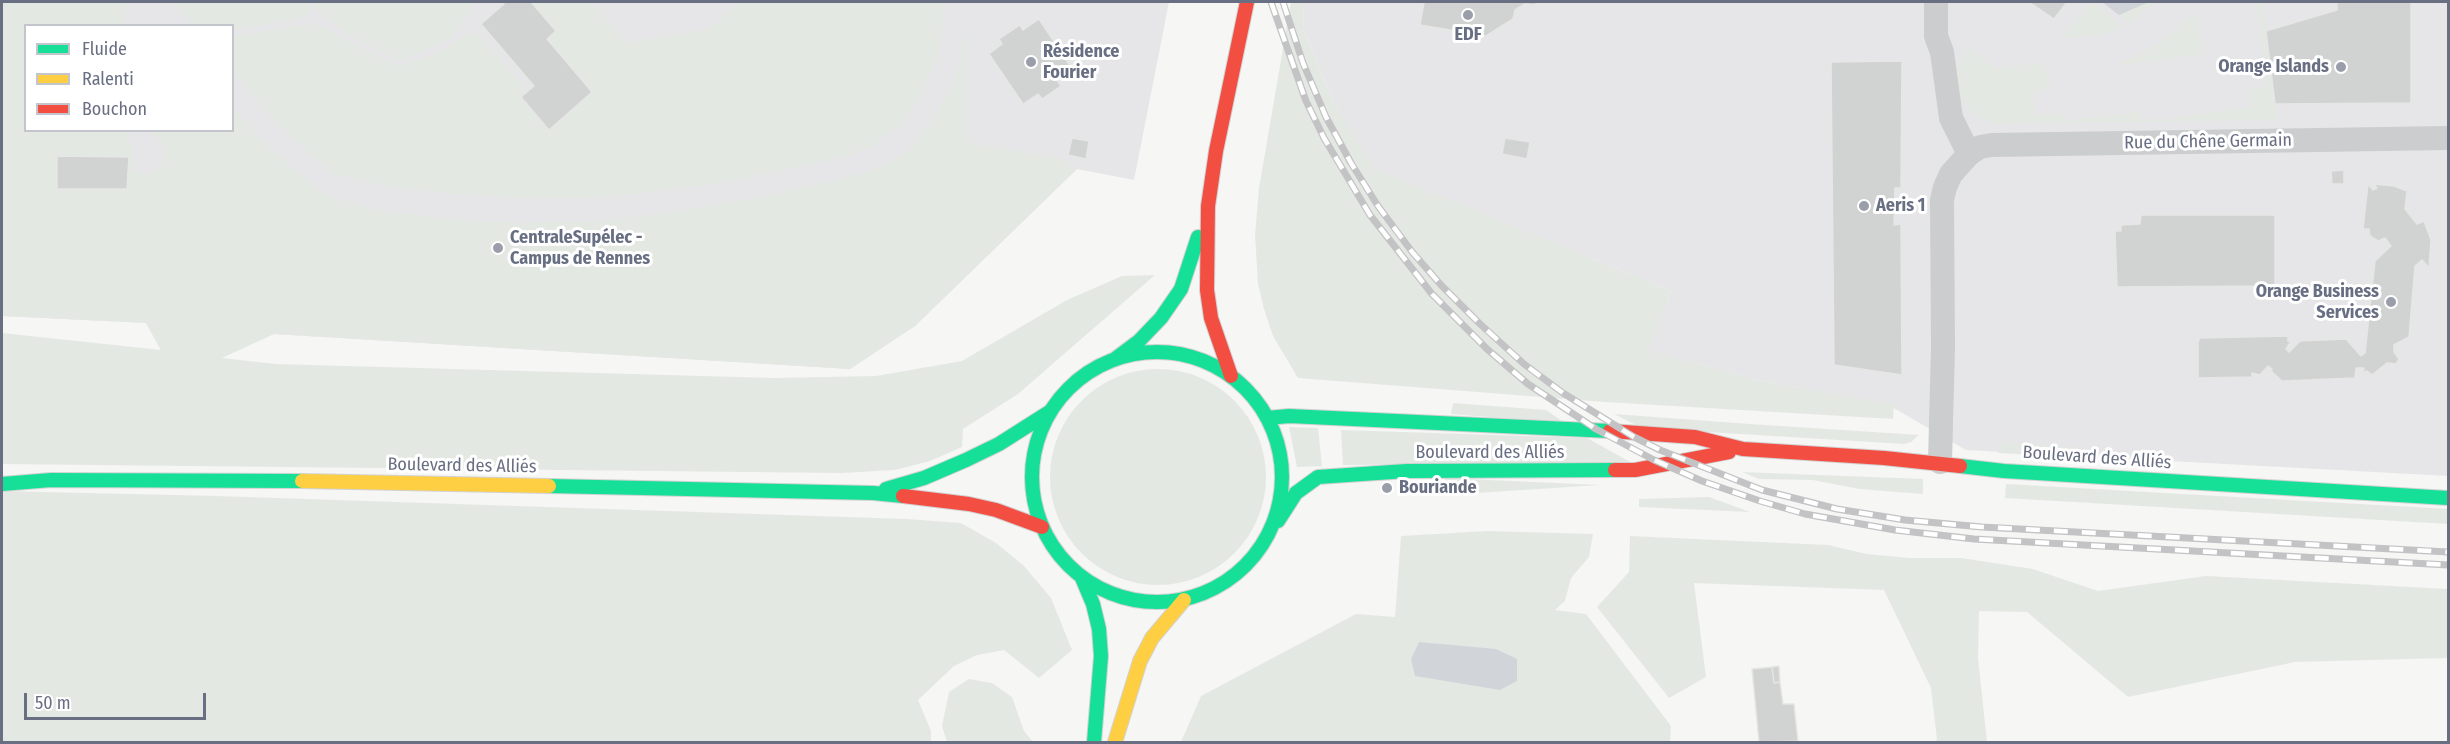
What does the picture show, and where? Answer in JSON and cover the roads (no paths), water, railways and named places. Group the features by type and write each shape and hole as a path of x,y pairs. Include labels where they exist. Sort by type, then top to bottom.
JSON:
{"main road":[{"path":"1231,376 1214,326 1207,290 1208,206 1216,151 1247,2"},
{"path":"1115,359 1139,341 1154,325 1180,289 1208,206"},
{"path":"1135,353 1175,353 1195,357 1231,376 1258,402 1278,441 1282,466 1282,492 1276,517 1266,540 1254,557 1231,579 1204,594 1162,603 1131,600 1100,590 1082,578 1052,547 1042,527 1035,504 1032,480 1034,456 1040,433 1050,411 1063,394 1096,367 1135,353"},
{"name":"Boulevard des Alliés","path":"873,493 924,478 966,460 999,444 1050,411"},
{"name":"Boulevard des Alliés","path":"1267,418 1339,418 1695,437 1743,449 1940,462 2004,471 2448,498"},
{"name":"Boulevard des Alliés","path":"1266,540 1296,494 1318,477 1407,471 1635,470 1743,449"},
{"name":"Boulevard des Alliés","path":"11,470 51,480"},
{"name":"Boulevard des Alliés","path":"2,484 51,480 223,479 873,493 969,504 996,510 1042,527"},
{"path":"1082,578 1093,604 1101,656 1094,742"},
{"path":"1115,742 1140,661 1152,638 1184,600"}],"street":[{"path":"1936,2 1936,36 1942,52 1951,118 1969,154 1951,174 1942,200 1943,347 1940,462"},
{"name":"Rue du Chêne Germain","path":"1969,154 1980,147 1992,145 2448,138"}],"railway":[{"path":"1271,2 1306,101 1324,138 1370,215 1432,294 1487,349 1528,384 1596,429 1654,460 1702,481 1760,501 1805,514 1895,530 1974,539 2448,565"},
{"path":"1283,2 1303,63 1326,117 1378,206 1413,253 1441,285 1524,364 1563,393 1634,437 1660,450 1762,490 1837,509 1905,520 1982,527 2448,552"}],"place":[{"name":"EDF","path":"1468,15"},
{"name":"Résidence Fourier","path":"1031,62"},
{"name":"Orange Islands","path":"2341,67"},
{"name":"Aeris 1","path":"1864,206"},
{"name":"CentraleSupélec - Campus de Rennes","path":"498,248"},
{"name":"Orange Business Services","path":"2391,302"},
{"name":"Bouriande","path":"1387,488"}]}
